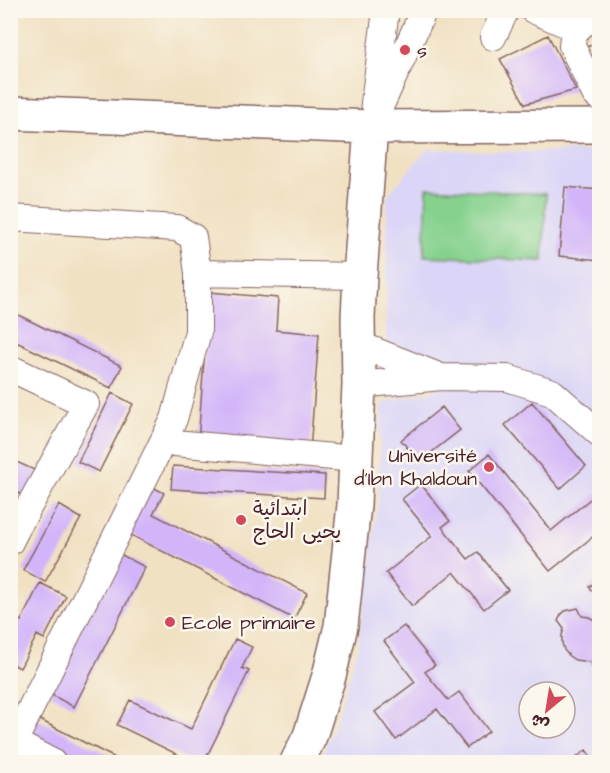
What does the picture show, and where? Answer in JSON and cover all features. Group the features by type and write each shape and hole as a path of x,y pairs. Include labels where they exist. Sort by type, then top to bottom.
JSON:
{"main road":[{"path":"10,113 370,127 600,126"},
{"path":"297,762 310,736 329,676 341,626 354,505 359,385 360,276 370,127"}],"street":[{"path":"370,127 386,10"},
{"path":"370,127 424,10"},
{"path":"493,38 506,10"},
{"path":"533,10 577,29"},
{"path":"600,15 577,29 572,46 595,94 600,98"},
{"path":"10,218 177,228 193,237 198,273 198,332 174,419 12,741 52,762"},
{"path":"198,273 360,276"},
{"path":"358,344 441,377"},
{"path":"10,368 86,404 13,530"},
{"path":"359,385 441,377 507,378 552,392 600,434"},
{"path":"163,442 356,459"}],"shaded area":[{"name":"Université d'Ibn Khaldoun","path":"427,149 518,152 599,151 599,762 319,762 334,727 358,646 378,501 381,411 385,402 440,389 386,344 387,196"}],"green space":[{"path":"427,188 546,194 543,261 424,256"}],"building":[{"path":"548,35 576,90 525,104 500,59"},
{"path":"600,41 600,95 580,50"},
{"path":"565,187 600,190 600,260 559,256"},
{"path":"209,292 278,298 276,330 319,334 310,451 198,442"},
{"path":"10,311 122,366 111,388 10,339"},
{"path":"112,393 133,404 99,472 78,462"},
{"path":"532,402 586,466 560,489 505,425"},
{"path":"442,407 460,430 419,462 401,440"},
{"path":"489,454 551,531 600,491 600,531 550,571 469,471"},
{"path":"10,459 41,473 29,498 10,489"},
{"path":"173,466 325,475 324,498 171,489"},
{"path":"421,484 450,521 442,527 468,559 478,552 508,590 484,609 454,572 412,606 386,573 432,536 402,499"},
{"path":"151,486 164,493 153,514 307,593 294,619 127,533"},
{"path":"59,505 81,518 45,582 23,570"},
{"path":"118,553 145,567 74,707 48,693"},
{"path":"600,579 600,600 589,587"},
{"path":"40,583 66,596 44,639 37,635 20,668 10,663 10,627 15,618 21,621"},
{"path":"578,608 582,616 600,623 600,666 593,667 590,662 575,660 564,650 562,635 564,629 558,621 565,611"},
{"path":"404,626 435,665 425,672 448,700 459,692 489,731 467,748 437,709 396,740 375,712 415,682 384,641"},
{"path":"235,639 252,647 242,668 249,671 204,762 193,762 117,725 130,700 191,729"},
{"path":"32,716 123,762 75,762 22,735"},
{"path":"586,750 595,762 571,762"}],"place":[{"name":"s","path":"405,50"},
{"name":"Université d'Ibn Khaldoun","path":"489,467"},
{"name":"ابتدائية يحيى الحاج","path":"241,520"},
{"name":"Ecole primaire","path":"170,622"}]}
